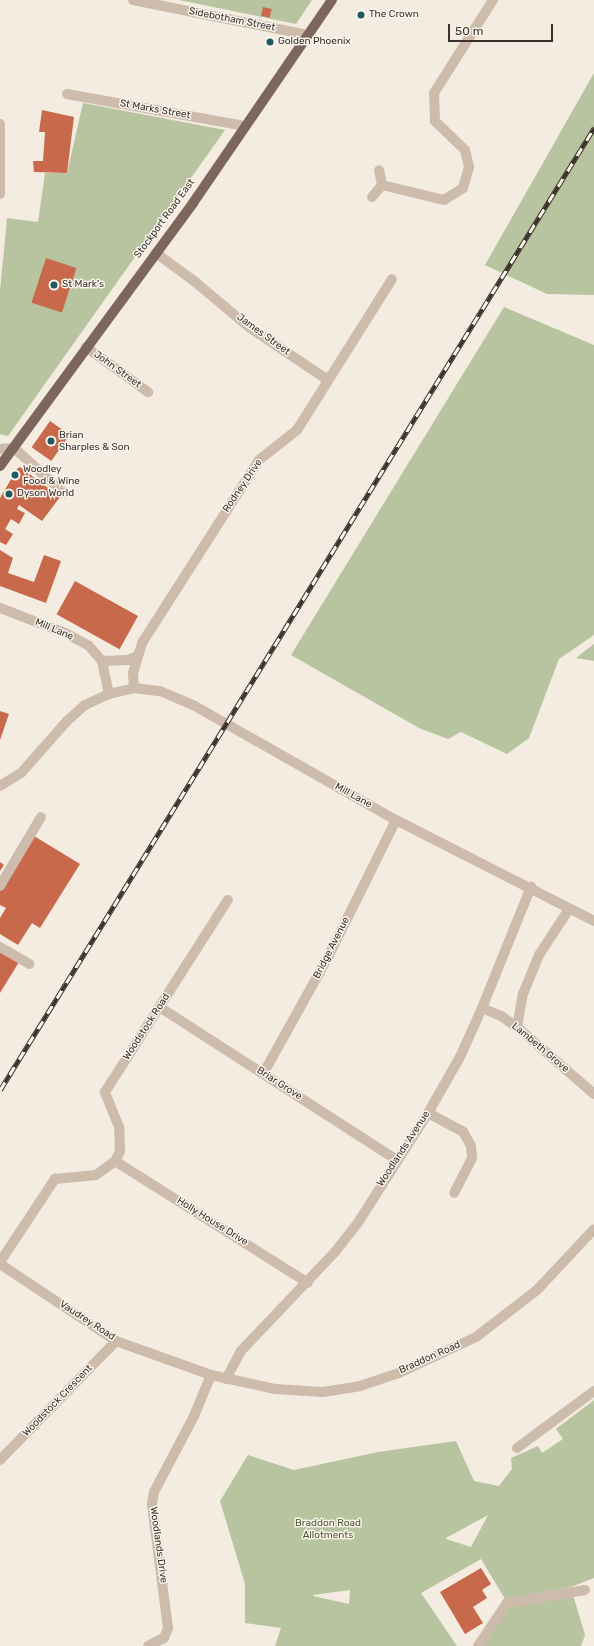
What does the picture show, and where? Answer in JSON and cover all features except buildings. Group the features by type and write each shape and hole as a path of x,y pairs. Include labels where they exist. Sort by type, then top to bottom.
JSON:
{"main road":[{"name":"Stockport Road East","path":"0,466 192,203 332,0"}],"street":[{"name":"Sidebotham Street","path":"133,0 308,35"},
{"path":"382,184 444,200 464,188 469,167 466,156 464,150 434,121 434,93 492,0"},
{"name":"St Marks Street","path":"67,94 244,126"},
{"path":"0,124 0,194"},
{"path":"372,198 382,184 379,170"},
{"name":"James Street","path":"156,253 199,285 249,327 328,380"},
{"name":"Rodney Drive","path":"134,688 133,673 142,643 259,460 297,430 392,279"},
{"name":"John Street","path":"86,347 148,392"},
{"path":"0,449 14,448 64,493"},
{"name":"Mill Lane","path":"0,608 65,633 89,646 102,661 109,694"},
{"path":"102,661 128,660 138,656"},
{"name":"Mill Lane","path":"0,786 22,772 66,721 85,705 109,694 134,688 160,691 195,706 396,820 531,887 569,909 594,921"},
{"path":"0,886 41,817"},
{"name":"Bridge Avenue","path":"263,1074 327,959 396,820"},
{"name":"Woodlands Avenue","path":"226,1379 241,1351 308,1283 359,1221 428,1113 460,1057 482,1008 531,887"},
{"name":"Woodstock Road","path":"116,1162 120,1151 118,1127 105,1092 228,900"},
{"path":"517,1028 523,994 539,955 569,909"},
{"path":"0,946 29,964"},
{"name":"Briar Grove","path":"160,1008 397,1160"},
{"name":"Lambeth Grove","path":"482,1008 501,1016 517,1028 594,1094"},
{"path":"428,1113 463,1132 471,1146 472,1158 454,1193"},
{"path":"0,1263 55,1179 96,1175 116,1162"},
{"name":"Holly House Drive","path":"116,1162 308,1283"},
{"name":"Braddon Road","path":"226,1379 275,1389 323,1392 360,1386 399,1372 456,1348 496,1323 537,1290 594,1229"},
{"name":"Vaudrey Road","path":"0,1263 116,1341 226,1379"},
{"name":"Woodstock Crescent","path":"0,1460 116,1341"},
{"name":"Woodlands Drive","path":"148,1646 164,1638 168,1628 152,1504 154,1492 194,1416 211,1375"},
{"path":"517,1448 594,1391"},
{"path":"478,1646 507,1604 585,1590"}],"green space":[{"path":"179,0 312,0 296,24"},
{"path":"594,73 594,295 547,294 485,265"},
{"path":"83,103 225,130 8,436 0,434 0,291 7,218 38,222 45,173 67,173"},
{"path":"504,307 594,345 594,635 559,659 529,738 507,754 461,732 448,739 419,728 291,655"},
{"path":"594,644 594,661 576,658"},
{"name":"Braddon Road Allotments","path":"594,1400 594,1578 571,1587 505,1599 481,1559 421,1593 457,1646 275,1646 281,1628 245,1623 245,1584 220,1501 248,1455 294,1470 378,1452 456,1441 474,1481 499,1486 512,1469 511,1458 538,1446 542,1453 563,1439 556,1429","holes":["488,1515 471,1547 446,1539 446,1538","350,1590 349,1604 313,1596 313,1595"]},
{"path":"573,1595 585,1635 581,1646 484,1646 484,1639 510,1607"}],"railway":[{"path":"0,1090 594,128"}],"place":[{"name":"The Crown","path":"361,15"},
{"name":"Golden Phoenix","path":"270,42"},
{"name":"St Mark's","path":"54,285"},
{"name":"Brian Sharples & Son","path":"51,441"},
{"name":"Woodley Food & Wine","path":"15,475"},
{"name":"Dyson World","path":"9,494"}]}
